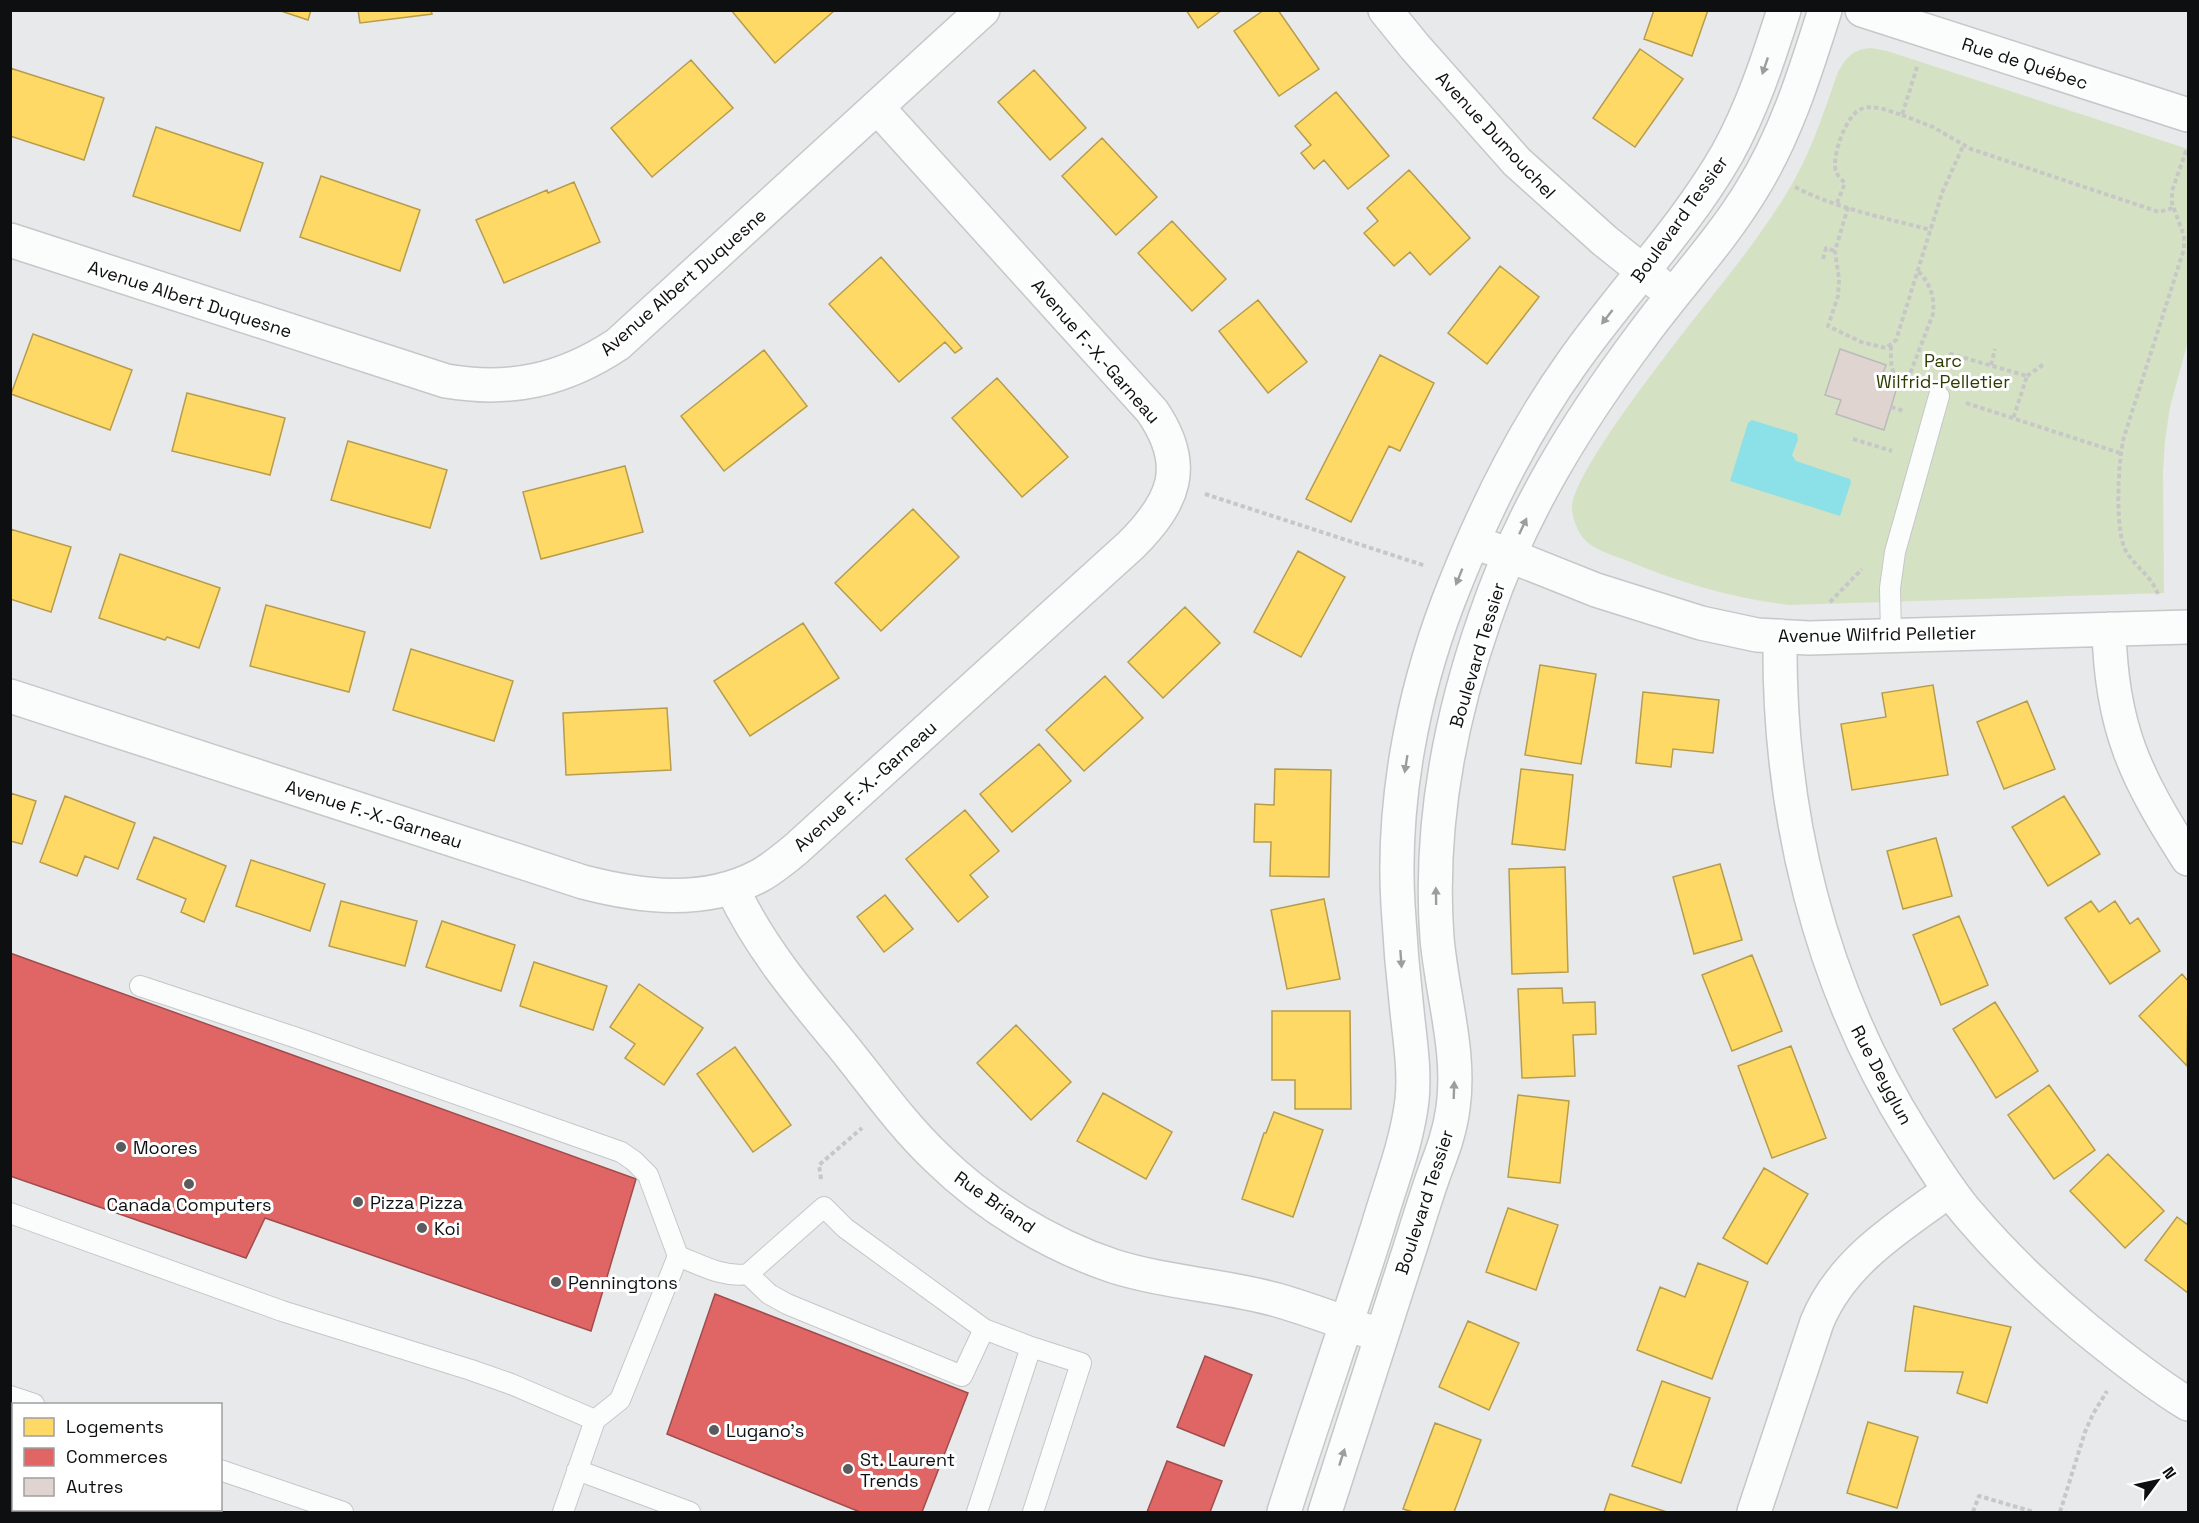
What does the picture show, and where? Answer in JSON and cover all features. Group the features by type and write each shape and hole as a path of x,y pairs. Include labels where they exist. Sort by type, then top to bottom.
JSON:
{"street":[{"name":"Avenue Albert Duquesne","path":"10,240 427,376 466,384 526,383 565,373 584,365 618,344 984,10"},
{"name":"Avenue Dumouchel","path":"1385,10 1517,162 1563,205 1673,294"},
{"name":"Boulevard Tessier","path":"1284,1512 1348,1324 1404,1140 1412,1097 1412,1054 1402,968 1398,900 1399,827 1414,719 1448,602 1513,459 1551,393 1710,182 1736,136 1754,97 1784,10"},
{"name":"Boulevard Tessier","path":"1325,1512 1444,1147 1454,1106 1454,1065 1437,939 1438,820 1443,780 1459,702 1485,617 1509,556 1541,487 1561,453 1601,392 1673,294 1734,218 1767,164 1794,106 1825,10"},
{"name":"Rue de Québec","path":"1862,10 2188,122"},
{"name":"Avenue F.-X.-Garneau","path":"10,696 583,882 637,894 669,896 732,888 766,872 796,849 1131,545 1157,517 1165,504 1175,473 1169,441 1152,411 877,107"},
{"name":"Avenue Wilfrid Pelletier","path":"1474,541 1596,590 1692,620 1748,633 1809,638 2188,627"},
{"path":"2109,629 2112,686 2129,752 2155,806 2188,859"},
{"name":"Rue Deyglun","path":"1780,636 1782,727 1807,881 1828,958 1857,1032 1875,1068 1899,1112 1950,1190 1998,1247 2066,1312 2137,1370 2188,1404"},
{"name":"Rue Briand","path":"732,888 766,948 799,993 937,1159 982,1197 1057,1243 1112,1266 1169,1281 1276,1300 1381,1335"},
{"path":"1754,1512 1813,1332 1831,1292 1846,1272 1865,1254 1950,1190"}],"lane":[{"path":"1891,636 1890,588 1895,552 1939,396"},
{"path":"140,986 300,1039 621,1152 648,1175 678,1256 620,1400 594,1420 563,1512"},
{"path":"678,1256 722,1273 734,1276 748,1274 824,1207 845,1228 984,1329 1081,1364 1033,1512"},
{"path":"10,1213 282,1311 511,1384 594,1420"},
{"path":"748,1274 769,1294 787,1304 962,1376 984,1329"},
{"path":"977,1512 1032,1347"},
{"path":"10,1396 31,1403"},
{"path":"578,1470 690,1512"},
{"path":"222,1471 343,1512"}],"path":[{"path":"1902,115 1920,58"},
{"path":"1837,203 1846,182 1836,170 1837,150 1848,120 1860,109 1870,107 1902,115 1933,127 1956,139 1963,146 2159,212 2173,208"},
{"path":"2158,598 2154,584 2124,547 2120,518 2120,453 2184,249 2184,236 2173,208 2172,191 2188,122"},
{"path":"1848,207 1835,250 1839,279 1838,296 1828,326 1861,342 1881,348 1891,345 1896,340 1942,193 1963,146"},
{"path":"1791,185 1808,194 1848,207 1931,230"},
{"path":"1822,258 1826,248 1835,250"},
{"path":"1918,270 1931,290 1935,303 1933,314 1905,387 2013,418 2120,453"},
{"path":"1891,345 1892,371 1895,378 1907,384"},
{"path":"1990,365 1995,349"},
{"path":"1946,370 1951,354 2027,376"},
{"path":"2013,418 2027,376 2044,364"},
{"path":"1891,407 1906,411"},
{"path":"1853,439 1892,451"},
{"path":"1204,494 1429,567"},
{"path":"1826,609 1839,590 1863,568"},
{"path":"819,1165 863,1128"},
{"path":"2060,1512 2092,1414 2111,1385"},
{"path":"1973,1512 1979,1496 2034,1512"}],"green space":[{"name":"Parc Wilfrid-Pelletier","path":"1871,48 1887,51 2188,149 2188,341 2170,407 2165,441 2163,471 2164,593 1789,605 1727,594 1667,576 1596,548 1584,539 1579,531 1572,510 1577,490 1592,461 1641,388 1748,250 1794,182 1844,62 1855,52"}],"water":[{"path":"1752,420 1797,434 1798,440 1792,455 1796,461 1850,479 1840,516 1730,481 1748,423"}],"building: Logements":[{"path":"278,10 311,10 308,20"},
{"path":"358,10 431,10 432,14 360,23"},
{"path":"731,10 835,10 775,63"},
{"path":"1186,10 1222,10 1198,28"},
{"path":"1264,10 1278,10 1319,69 1279,96 1234,31"},
{"path":"1654,10 1708,10 1692,56 1644,39"},
{"path":"1640,49 1683,79 1635,147 1593,118"},
{"path":"691,60 733,108 652,177 611,128"},
{"path":"10,68 104,98 84,160 10,136"},
{"path":"1034,70 1086,128 1050,160 998,102"},
{"path":"1336,92 1389,156 1348,189 1324,160 1314,169 1301,153 1311,145 1295,126"},
{"path":"156,127 263,163 240,231 133,196"},
{"path":"1102,138 1157,197 1116,235 1062,176"},
{"path":"1409,170 1470,238 1430,275 1410,252 1394,266 1364,233 1378,221 1367,208"},
{"path":"321,176 420,210 400,271 300,237"},
{"path":"574,182 600,242 504,283 476,220 547,190 548,193"},
{"path":"1172,221 1226,279 1192,311 1138,253"},
{"path":"881,257 962,348 955,353 945,342 899,382 829,304"},
{"path":"1500,266 1539,297 1487,364 1448,333"},
{"path":"1258,300 1307,362 1268,393 1219,331"},
{"path":"33,334 132,370 110,430 11,394"},
{"path":"764,350 807,406 724,471 681,416"},
{"path":"1380,355 1434,383 1400,451 1389,446 1351,522 1306,499"},
{"path":"997,378 1068,457 1022,497 952,418"},
{"path":"187,393 285,418 270,475 172,451"},
{"path":"348,441 447,470 430,528 331,500"},
{"path":"625,466 643,532 541,559 523,492"},
{"path":"913,509 959,557 881,631 835,583"},
{"path":"10,529 71,547 51,612 10,599"},
{"path":"1298,551 1345,577 1301,657 1254,632"},
{"path":"120,554 220,588 199,648 167,637 165,640 99,618"},
{"path":"266,605 365,632 349,692 250,666"},
{"path":"1185,607 1220,643 1163,698 1128,662"},
{"path":"803,623 839,678 750,736 714,681"},
{"path":"411,649 513,681 494,741 393,710"},
{"path":"1540,665 1596,674 1581,764 1525,755"},
{"path":"1105,676 1143,718 1084,771 1046,730"},
{"path":"1933,685 1948,775 1852,790 1841,724 1886,717 1882,693"},
{"path":"1643,692 1719,700 1713,753 1673,749 1671,767 1636,763"},
{"path":"2027,701 2055,769 2004,789 1977,722"},
{"path":"667,708 671,770 566,775 563,713"},
{"path":"1039,744 1071,781 1012,832 980,794"},
{"path":"1275,769 1331,770 1329,877 1270,876 1271,842 1254,842 1255,804 1274,805"},
{"path":"1521,769 1573,775 1565,850 1512,844"},
{"path":"10,793 36,801 22,844 10,841"},
{"path":"65,796 135,823 118,869 85,856 77,876 40,862"},
{"path":"2064,796 2100,854 2048,886 2012,827"},
{"path":"965,810 999,851 970,875 988,897 958,922 906,859"},
{"path":"154,837 226,866 204,922 181,912 186,899 137,879"},
{"path":"1936,838 1952,896 1903,909 1887,851"},
{"path":"251,860 325,884 310,931 236,906"},
{"path":"1720,864 1742,940 1694,954 1673,877"},
{"path":"1565,867 1568,972 1512,974 1509,869"},
{"path":"885,895 913,929 884,952 857,917"},
{"path":"1324,899 1340,979 1287,989 1271,910"},
{"path":"341,901 417,921 405,966 329,946"},
{"path":"2091,901 2099,912 2115,901 2130,924 2138,918 2160,951 2110,984 2065,918"},
{"path":"1959,916 1988,985 1941,1005 1913,935"},
{"path":"442,921 515,945 501,991 426,967"},
{"path":"1752,955 1782,1031 1732,1051 1702,975"},
{"path":"534,962 607,986 593,1030 520,1006"},
{"path":"2182,974 2188,981 2187,1066 2139,1016"},
{"path":"639,984 703,1028 664,1085 625,1058 635,1044 610,1027"},
{"path":"1562,988 1563,1003 1595,1002 1596,1034 1573,1035 1575,1076 1522,1078 1518,989"},
{"path":"1995,1002 2038,1071 1996,1098 1953,1029"},
{"path":"1272,1011 1350,1011 1351,1109 1295,1109 1295,1080 1272,1080"},
{"path":"1016,1025 1071,1082 1031,1120 977,1063"},
{"path":"1791,1046 1826,1138 1772,1158 1738,1066"},
{"path":"735,1047 791,1125 753,1152 697,1074"},
{"path":"2049,1085 2095,1150 2054,1179 2008,1115"},
{"path":"1103,1093 1172,1132 1146,1179 1077,1141"},
{"path":"1518,1095 1569,1101 1560,1183 1508,1177"},
{"path":"1274,1112 1323,1130 1293,1217 1242,1199 1264,1133 1266,1133"},
{"path":"2108,1154 2164,1211 2125,1248 2070,1191"},
{"path":"1764,1168 1808,1194 1767,1264 1723,1238"},
{"path":"1508,1208 1558,1225 1536,1290 1486,1272"},
{"path":"2177,1217 2188,1225 2188,1293 2145,1260"},
{"path":"1698,1263 1748,1282 1712,1379 1637,1350 1660,1287 1685,1297"},
{"path":"1914,1306 2011,1327 1987,1403 1957,1393 1963,1372 1905,1371"},
{"path":"1468,1321 1519,1343 1489,1410 1439,1387"},
{"path":"1662,1381 1710,1398 1681,1483 1632,1466"},
{"path":"1868,1422 1918,1437 1897,1508 1847,1493"},
{"path":"1435,1423 1481,1440 1454,1512 1413,1512 1403,1509"},
{"path":"1610,1494 1667,1512 1604,1512"}],"building: Commerces":[{"path":"10,953 636,1179 591,1331 265,1218 246,1258 10,1176"},
{"path":"715,1294 968,1393 922,1512 860,1512 667,1434"},
{"path":"1205,1356 1252,1375 1224,1446 1177,1427"},
{"path":"1167,1461 1222,1481 1210,1512 1147,1512"}],"building: Autres":[{"path":"1840,349 1886,365 1881,378 1898,384 1884,430 1836,414 1841,400 1825,395"}],"place":[{"name":"Moores","path":"121,1147"},
{"name":"Canada Computers","path":"189,1184"},
{"name":"Pizza Pizza","path":"358,1202"},
{"name":"Koi","path":"422,1228"},
{"name":"Penningtons","path":"556,1282"},
{"name":"Lugano's","path":"714,1430"},
{"name":"St. Laurent Trends","path":"848,1469"}]}
